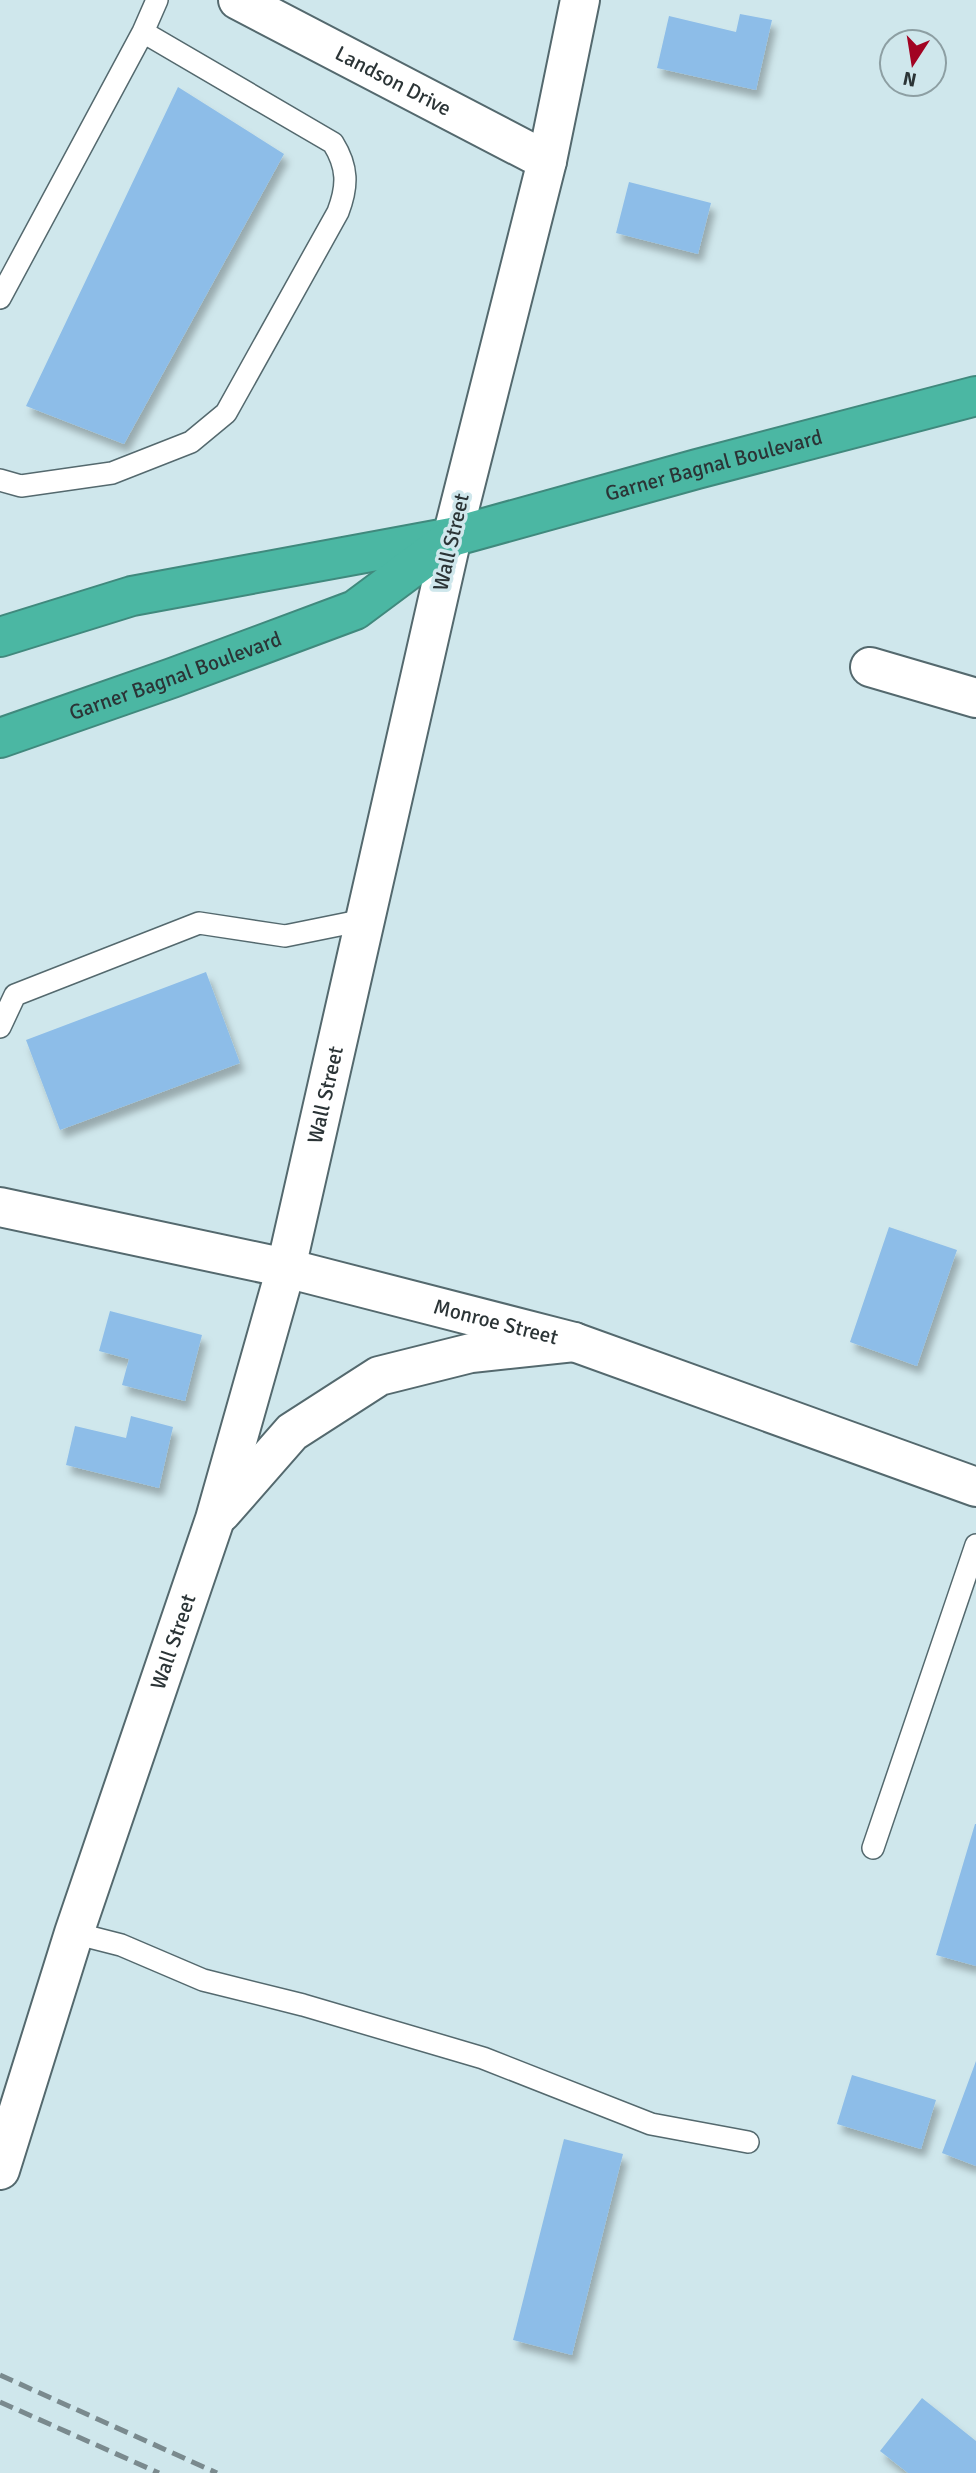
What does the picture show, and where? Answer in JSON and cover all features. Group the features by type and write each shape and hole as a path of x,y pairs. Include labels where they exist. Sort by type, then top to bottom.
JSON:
{"highway":[{"name":"Garner Bagnal Boulevard","path":"0,637 132,597 452,537 976,396"},
{"name":"Garner Bagnal Boulevard","path":"0,738 355,610 452,537"}],"street":[{"name":"Landson Drive","path":"238,0 547,161"},
{"name":"Wall Street","path":"0,2170 74,1933 215,1520 286,1268 452,537 547,161 580,0"},
{"path":"870,667 976,698"},
{"name":"Monroe Street","path":"0,1207 286,1268 574,1342 974,1479"},
{"path":"215,1520 292,1432 379,1376 471,1353 574,1342"}],"lane":[{"path":"0,298 143,32 157,0"},
{"path":"0,480 21,486 111,473 191,442 226,413 346,193 343,158 333,143 143,32"},
{"path":"0,1027 15,995 199,923 285,936 364,920"},
{"path":"873,1848 976,1545"},
{"path":"74,1933 121,1945 203,1980 303,2005 482,2058 651,2124 747,2141"}],"building":[{"path":"740,14 772,20 756,90 657,68 669,16 736,32"},
{"path":"178,87 284,154 124,444 26,406"},
{"path":"629,182 711,203 698,254 616,233"},
{"path":"206,972 240,1063 60,1130 26,1040"},
{"path":"889,1227 957,1250 917,1366 850,1342"},
{"path":"110,1311 202,1335 185,1401 122,1385 129,1359 99,1351"},
{"path":"131,1416 173,1427 159,1488 66,1465 75,1426 126,1438"},
{"path":"976,1824 976,1966 936,1955"},
{"path":"976,2061 976,2166 942,2153"},
{"path":"852,2075 936,2100 921,2149 837,2124"},
{"path":"564,2139 623,2154 572,2355 513,2340"},
{"path":"922,2398 976,2441 976,2473 908,2473 880,2451"}],"railway":[{"path":"0,2375 217,2473"},
{"path":"0,2402 159,2473"}]}
